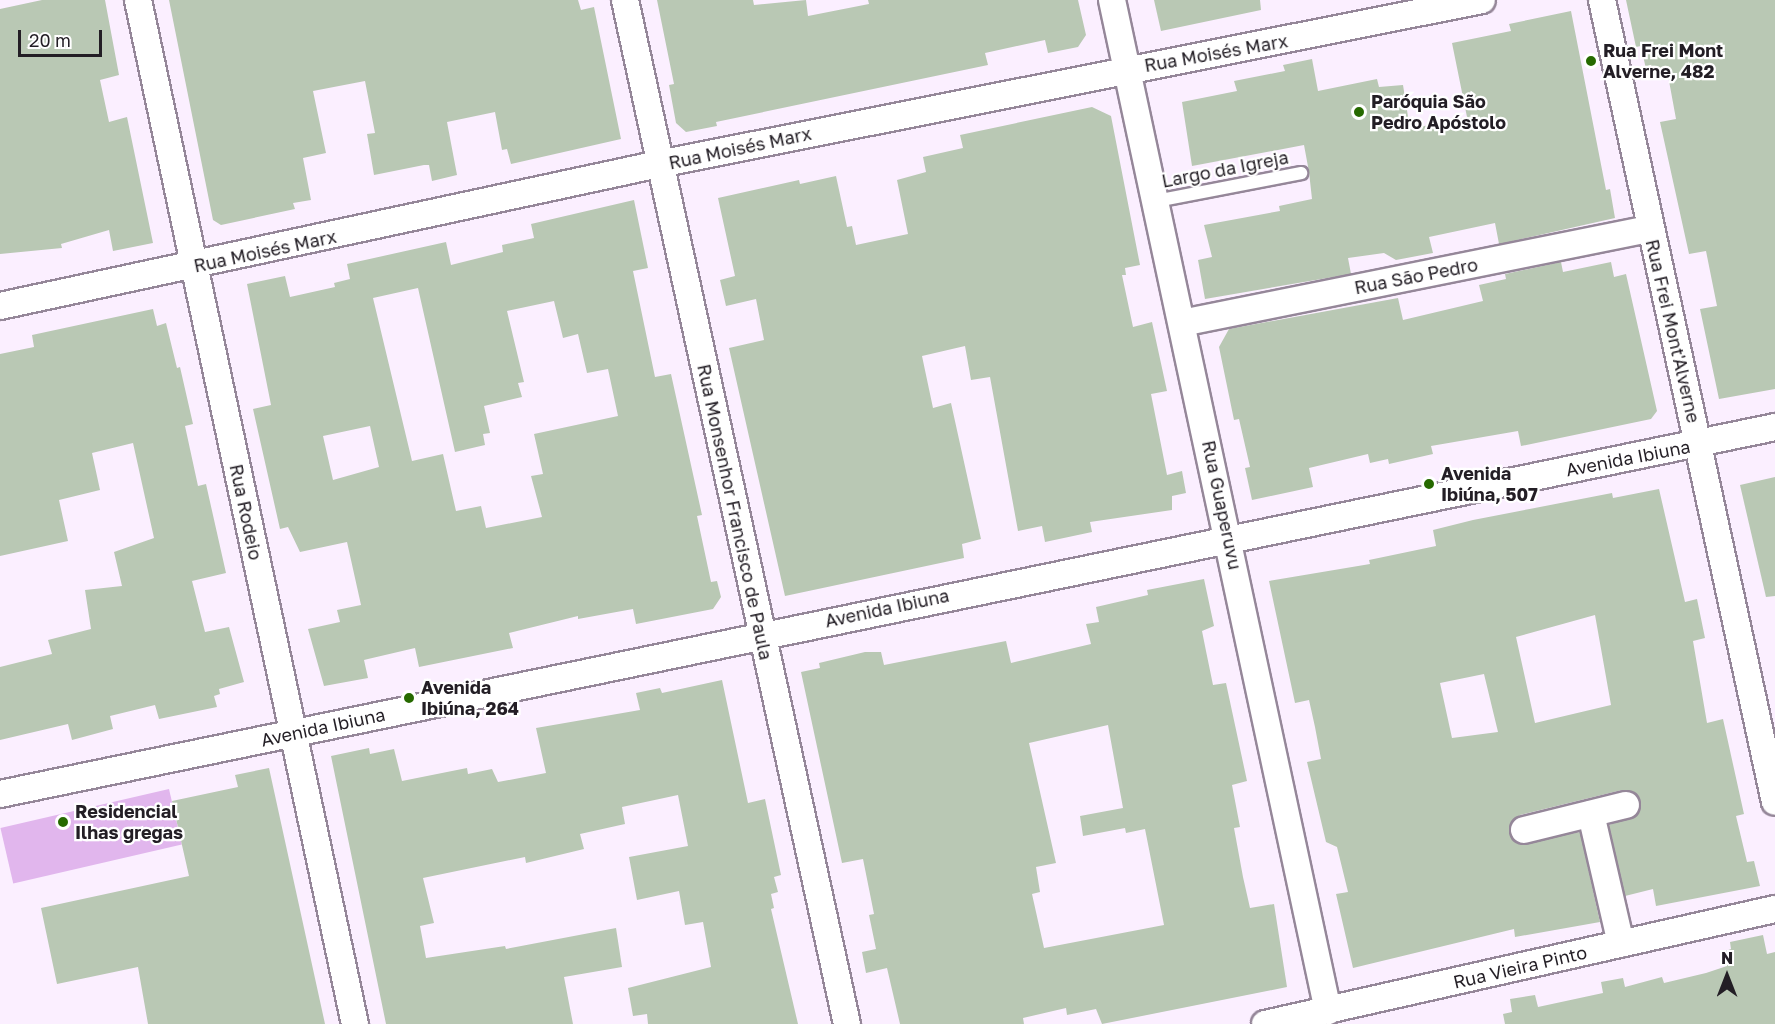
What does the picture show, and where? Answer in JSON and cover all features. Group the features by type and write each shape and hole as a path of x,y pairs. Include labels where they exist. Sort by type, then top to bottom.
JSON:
{"street":[{"name":"Rua Rodeio","path":"138,0 355,1024"},
{"name":"Rua Monsenhor Francisco de Paula","path":"625,0 847,1024"},
{"name":"Rua Guaperuvu","path":"1112,0 1229,539 1328,1011"},
{"name":"Rua Moisés Marx","path":"0,306 659,164 1482,0"},
{"name":"Rua Frei Mont'Alverne","path":"1602,0 1775,802"},
{"name":"Rua São Pedro","path":"1182,323 1650,229"},
{"name":"Avenida Ibiuna","path":"0,794 762,634 1775,427"},
{"path":"1524,830 1626,805"},
{"path":"1591,814 1621,944"},
{"name":"Rua Vieira Pinto","path":"1265,1024 1775,909"}],"lane":[{"name":"Largo da Igreja","path":"1156,201 1301,173"}],"shaded area":[{"path":"169,789 182,845 13,883 0,828"}],"building":[{"path":"42,0 105,0 119,75 100,80 109,122 127,117 153,243 113,251 109,230 61,244 62,248 0,254 0,9"},
{"path":"169,0 578,0 581,10 594,7 621,139 511,164 507,149 502,150 495,112 447,122 457,175 432,181 429,165 424,165 374,175 367,134 375,133 365,81 313,91 326,153 303,158 311,200 293,203 295,209 221,225 213,220"},
{"path":"657,0 753,0 754,5 806,0 808,16 869,4 868,0 1078,0 1086,35 1078,47 1048,53 1045,40 985,53 988,65 716,122 717,126 686,132 676,123 669,85 674,84"},
{"path":"1154,0 1260,0 1261,10 1161,31"},
{"path":"1626,0 1775,0 1775,389 1719,399 1700,309 1717,306 1706,251 1689,254 1660,122 1676,119 1667,70 1647,74 1641,46 1636,47"},
{"path":"1571,11 1606,190 1610,189 1615,218 1499,244 1495,223 1429,237 1433,253 1396,260 1384,253 1348,258 1351,274 1205,299 1198,260 1212,257 1204,225 1280,211 1279,206 1312,199 1309,172 1304,145 1192,166 1182,102 1237,91 1234,81 1285,71 1283,65 1312,59 1318,91 1377,79 1379,87 1403,85 1410,129 1467,117 1452,43 1511,31 1509,24"},
{"path":"1092,107 1111,116 1140,265 1125,268 1126,275 1122,275 1133,327 1152,322 1167,391 1151,394 1167,475 1182,471 1186,493 1172,496 1172,510 1090,522 1092,532 1045,542 1042,526 1018,531 990,377 971,380 965,346 922,356 933,408 951,403 981,539 962,544 964,558 785,596 729,348 764,340 756,299 726,306 720,280 735,276 718,198 799,180 800,184 836,176 847,227 852,226 856,245 908,234 897,180 926,172 923,157 963,148 960,135"},
{"path":"634,200 648,268 633,271 655,377 671,374 702,515 697,516 711,582 717,581 721,597 713,609 636,624 633,609 578,619 578,616 509,633 513,648 419,667 415,648 364,660 368,678 324,686 308,629 340,622 337,610 361,605 347,542 300,552 288,527 280,529 253,409 271,405 247,284 285,276 290,297 335,287 334,283 350,279 347,264 446,242 451,265 503,252 502,245 534,238 531,224","holes":["418,288 455,452 485,445 483,434 490,433 484,406 522,397 518,383 524,382 507,311 554,301 563,338 578,334 587,373 608,369 618,416 534,434 543,474 531,476 542,517 486,528 481,506 456,511 443,454 412,461 373,298","370,426 379,467 333,480 323,436"]},
{"path":"1561,262 1563,272 1611,262 1614,277 1626,274 1657,411 1651,419 1521,446 1518,431 1431,446 1433,454 1389,464 1388,459 1370,463 1368,454 1309,468 1313,487 1252,500 1245,468 1250,467 1239,419 1234,420 1219,347 1229,329 1398,298 1403,320 1483,301 1479,285 1506,279 1505,274"},
{"path":"153,309 157,326 166,323 177,368 180,367 193,424 185,426 198,486 206,484 226,573 192,581 205,632 229,627 244,682 219,689 220,694 214,696 217,707 159,719 155,705 110,716 113,729 72,740 68,724 0,740 0,667 52,654 48,640 91,629 85,590 122,586 114,552 154,538 133,443 92,453 100,490 59,500 68,541 0,556 0,354 34,347 32,335"},
{"path":"1775,477 1775,596 1766,597 1740,485"},
{"path":"1659,489 1685,602 1697,599 1705,638 1693,641 1707,723 1723,719 1744,814 1736,816 1747,862 1754,861 1760,886 1656,906 1653,889 1625,896 1609,825 1636,816 1641,802 1636,794 1622,790 1520,815 1510,826 1513,840 1520,844 1580,832 1600,922 1515,937 1514,929 1353,968 1336,894 1348,892 1337,847 1326,842 1307,762 1321,759 1315,727 1309,700 1295,703 1269,581 1370,564 1369,560 1436,546 1433,530 1473,520 1612,493 1613,498","holes":["1595,615 1611,705 1535,723 1516,637","1484,674 1498,732 1452,738 1440,683"]},
{"path":"1204,579 1214,626 1202,631 1213,685 1226,683 1247,781 1232,785 1240,827 1234,828 1243,877 1250,908 1274,904 1287,987 1102,1024 1096,1009 1067,1015 1066,1008 1023,1018 1024,1024 900,1024 887,968 866,973 862,952 876,949 869,915 874,914 863,859 842,863 801,672 820,668 819,663 865,652 881,652 884,665 1006,641 1011,663 1091,644 1086,624 1099,622 1096,607 1148,595 1147,590","holes":["1108,725 1123,808 1080,816 1083,836 1125,828 1126,833 1145,829 1164,925 1044,948 1032,894 1040,892 1036,867 1056,863 1029,743"]},
{"path":"722,680 748,803 765,799 781,875 774,877 778,892 771,894 774,908 771,909 798,1024 648,1024 647,1014 633,1016 628,988 711,967 703,922 685,925 679,891 637,900 629,857 688,846 678,795 622,807 625,824 580,834 584,849 526,863 525,857 423,878 434,923 420,926 426,958 505,946 506,949 616,928 622,967 564,977 573,1024 386,1024 331,756 369,748 370,754 394,749 402,781 467,768 468,774 492,769 498,782 546,773 536,728 640,710 636,693 660,688 662,693"},
{"path":"269,768 325,1024 148,1024 138,967 57,984 41,908 189,876 172,801 238,787 235,775"},
{"path":"1763,935 1767,954 1775,952 1775,1024 1505,1024 1503,1014 1512,1012 1510,999 1535,995 1538,1007 1603,993 1601,982 1623,978 1625,987 1662,977 1664,983 1706,973 1727,966 1723,952 1731,949 1730,942"}],"place":[{"name":"Rua Frei Mont Alverne, 482","path":"1591,61"},
{"name":"Paróquia São Pedro Apóstolo","path":"1359,112"},
{"name":"Avenida Ibiúna, 507","path":"1429,484"},
{"name":"Avenida Ibiúna, 264","path":"409,698"},
{"name":"Residencial Ilhas gregas","path":"63,822"}]}
